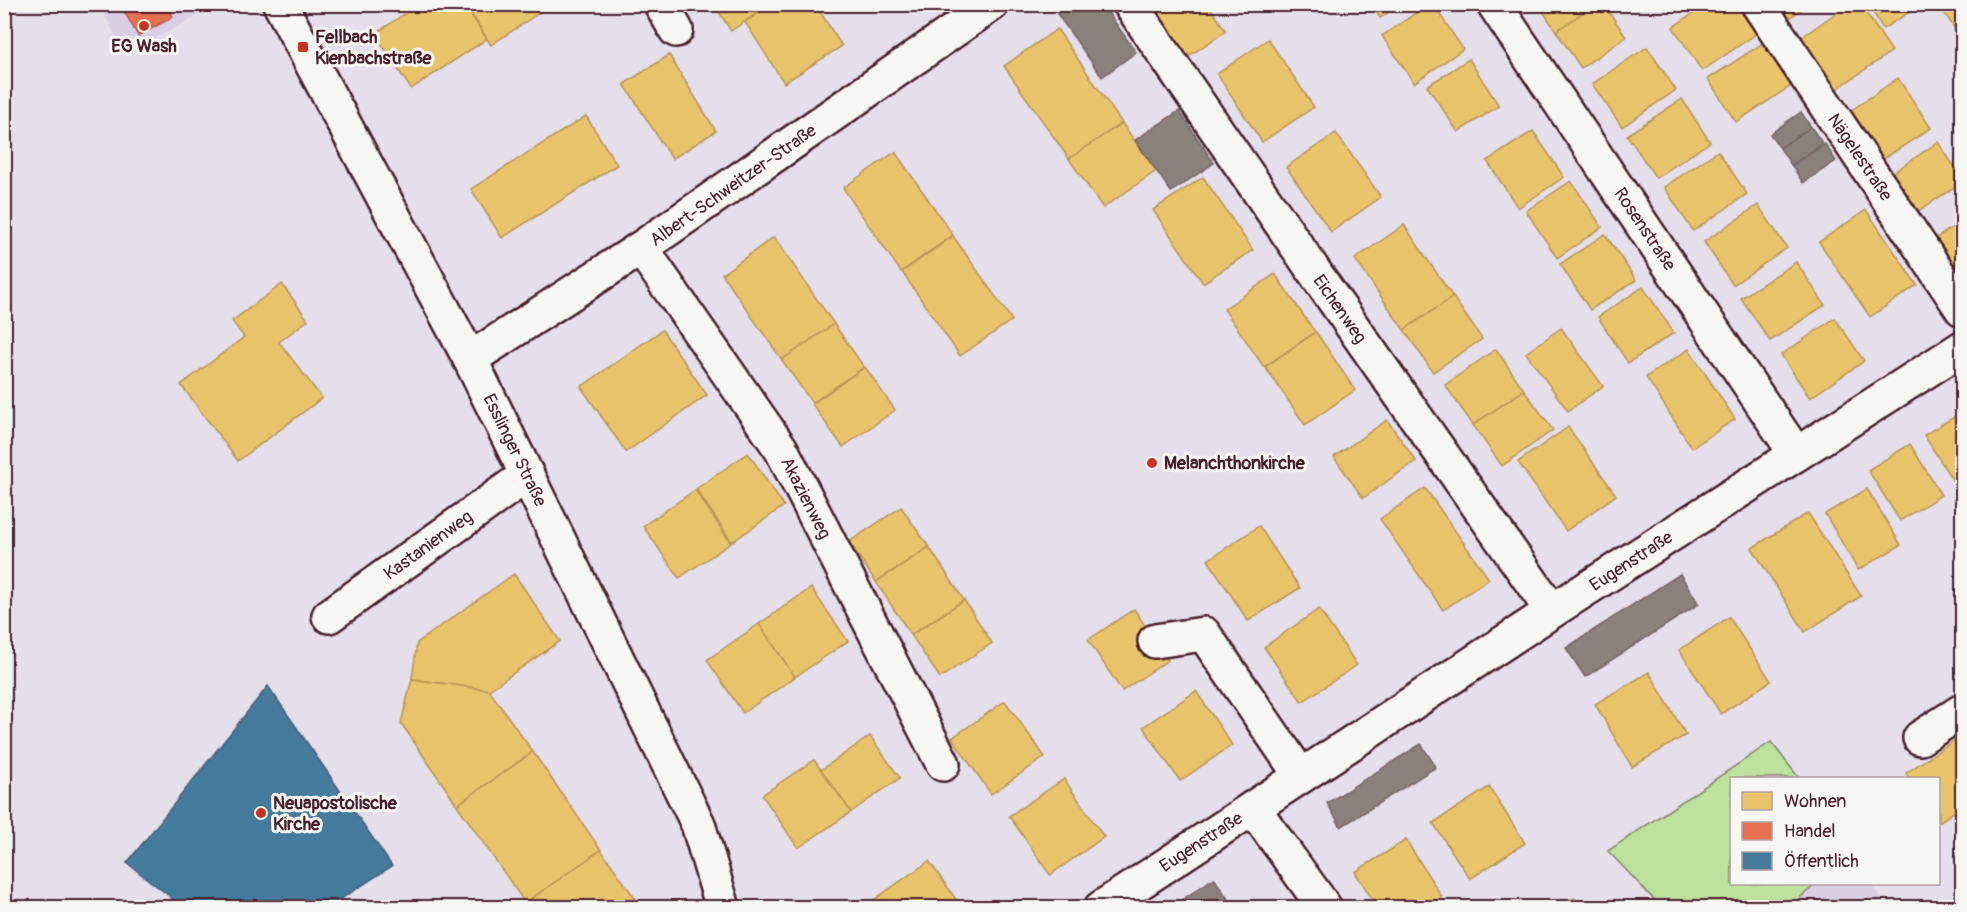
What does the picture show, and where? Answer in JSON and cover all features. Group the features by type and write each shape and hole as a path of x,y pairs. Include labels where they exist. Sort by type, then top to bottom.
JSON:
{"street":[{"name":"Esslinger Straße","path":"280,4 470,359 527,475 698,824 723,908"},
{"name":"Albert-Schweitzer-Straße","path":"470,359 641,248 992,4"},
{"name":"Eichenweg","path":"1130,4 1552,611"},
{"name":"Rosenstraße","path":"1494,4 1796,454"},
{"name":"Nägelestraße","path":"1758,4 1962,309"},
{"name":"Akazienweg","path":"641,248 781,449 943,764"},
{"name":"Eugenstraße","path":"1101,908 1552,611 1962,348"},
{"name":"Kastanienweg","path":"329,616 527,475"},
{"path":"1155,640 1204,634 1301,776"},
{"path":"1920,738 1962,711"},
{"path":"1253,808 1325,908"}],"shaded area":[{"path":"100,5 217,5 134,50 117,39"},
{"path":"1815,885 1873,885 1887,907 1789,907"}],"green space":[{"path":"1771,742 1798,777 1730,777 1730,885 1815,885 1789,907 1661,907 1608,851"}],"building: Wohnen":[{"path":"419,4 464,4 487,39 411,89 375,34"},
{"path":"465,4 552,4 491,45"},
{"path":"714,4 770,4 731,31"},
{"path":"772,4 815,4 842,46 784,83 745,22"},
{"path":"1146,4 1208,4 1226,31 1183,60"},
{"path":"1371,4 1401,4 1380,18"},
{"path":"1429,4 1433,4 1463,49 1414,83 1382,36"},
{"path":"1538,4 1596,4 1556,31"},
{"path":"1596,4 1604,4 1626,37 1581,68 1556,31"},
{"path":"1707,4 1736,4 1756,34 1702,71 1673,27"},
{"path":"1774,4 1810,4 1785,21"},
{"path":"1849,4 1860,4 1892,51 1834,91 1799,39"},
{"path":"1868,4 1922,4 1883,29"},
{"path":"1939,4 1962,4 1962,27 1956,31"},
{"path":"1057,29 1122,123 1069,159 1004,66"},
{"path":"1268,39 1314,107 1262,142 1217,74"},
{"path":"1763,43 1791,86 1736,122 1708,79"},
{"path":"1647,47 1676,90 1622,127 1592,84"},
{"path":"669,55 716,131 672,159 624,84"},
{"path":"1469,59 1499,106 1458,132 1427,86"},
{"path":"1898,78 1931,128 1882,160 1849,112"},
{"path":"1682,99 1710,142 1656,178 1627,135"},
{"path":"586,116 617,165 502,238 471,189"},
{"path":"1122,123 1156,171 1103,208 1069,159"},
{"path":"1533,131 1564,177 1518,208 1487,161"},
{"path":"1336,133 1381,197 1331,232 1286,167"},
{"path":"1938,142 1962,178 1962,182 1917,212 1891,174"},
{"path":"1718,151 1747,194 1693,231 1664,187"},
{"path":"895,152 953,235 901,272 843,188"},
{"path":"1203,177 1253,250 1203,283 1153,210"},
{"path":"1571,181 1602,227 1557,258 1526,211"},
{"path":"1758,205 1787,248 1733,285 1704,242"},
{"path":"1866,210 1917,285 1870,317 1819,242"},
{"path":"1962,221 1962,280 1935,239"},
{"path":"1404,225 1453,297 1404,330 1355,259"},
{"path":"1605,234 1636,280 1590,310 1560,264"},
{"path":"953,236 1012,320 960,356 902,272"},
{"path":"774,237 834,324 782,360 722,274"},
{"path":"1796,262 1825,305 1770,341 1741,298"},
{"path":"1275,274 1315,332 1264,367 1224,309"},
{"path":"282,284 308,320 279,342 322,398 238,461 181,385 244,337 232,321"},
{"path":"1643,287 1674,333 1628,363 1598,317"},
{"path":"1453,297 1482,339 1433,372 1404,330"},
{"path":"1835,318 1864,361 1810,398 1781,355"},
{"path":"834,324 864,367 812,403 782,360"},
{"path":"1561,328 1603,386 1568,411 1526,353"},
{"path":"662,330 707,395 626,452 581,387"},
{"path":"1316,332 1355,390 1305,425 1265,367"},
{"path":"1496,349 1524,390 1473,425 1445,385"},
{"path":"1689,349 1735,419 1692,448 1646,377"},
{"path":"865,367 895,410 843,447 812,404"},
{"path":"1524,390 1553,430 1502,466 1473,425"},
{"path":"1962,412 1962,486 1958,489 1924,435"},
{"path":"1387,420 1416,461 1363,498 1334,457"},
{"path":"1568,427 1616,495 1566,531 1518,462"},
{"path":"1910,444 1941,495 1900,521 1868,470"},
{"path":"748,453 784,506 732,542 696,489"},
{"path":"1425,488 1489,579 1443,610 1380,519"},
{"path":"1867,489 1901,545 1858,570 1825,514"},
{"path":"695,490 731,543 679,578 643,526"},
{"path":"901,507 929,547 876,582 849,542"},
{"path":"1808,513 1861,596 1805,632 1752,548"},
{"path":"1259,526 1300,588 1248,621 1208,560"},
{"path":"929,547 964,600 911,635 876,582"},
{"path":"514,574 560,641 489,690 412,679 417,643"},
{"path":"811,588 848,641 795,677 759,624"},
{"path":"964,600 992,643 940,678 911,635"},
{"path":"1134,609 1168,660 1122,691 1088,640"},
{"path":"1319,609 1357,665 1302,702 1264,647"},
{"path":"1729,617 1771,681 1721,714 1679,650"},
{"path":"759,624 795,677 743,713 707,660"},
{"path":"1649,672 1686,735 1632,767 1595,704"},
{"path":"412,679 489,690 533,752 457,805 401,723"},
{"path":"1196,691 1232,745 1180,781 1143,727"},
{"path":"1005,701 1045,757 991,794 952,738"},
{"path":"870,736 900,778 851,812 821,770"},
{"path":"1959,737 1962,742 1962,806 1940,821 1940,777 1908,777 1906,773"},
{"path":"533,752 601,850 525,903 457,805"},
{"path":"814,760 851,812 798,848 762,795"},
{"path":"1064,779 1104,837 1050,875 1009,816"},
{"path":"1489,787 1525,843 1470,879 1433,823"},
{"path":"1406,840 1442,897 1425,908 1378,908 1355,872"},
{"path":"601,850 642,908 528,908 525,903"},
{"path":"929,861 962,908 875,908 871,902"},
{"path":"1574,898 1580,908 1558,908"}],"building: Handel":[{"name":"EG Wash","path":"120,4 167,4 173,17 138,36"}],"building: Öffentlich":[{"name":"Neuapostolische Kirche","path":"268,686 392,866 330,906 332,908 165,908 173,899 127,863"}],"building: Industrie":[{"path":"1071,4 1102,4 1136,52 1102,77 1057,14"},
{"path":"1179,111 1214,163 1171,192 1135,140"},
{"path":"1801,112 1811,127 1780,148 1770,134"},
{"path":"1811,127 1823,144 1791,165 1780,148"},
{"path":"1825,144 1836,161 1803,183 1792,166"},
{"path":"1680,574 1699,604 1585,677 1566,648"},
{"path":"1421,744 1436,767 1341,827 1327,803"},
{"path":"1214,878 1232,905 1229,908 1170,908"}],"place":[{"name":"EG Wash","path":"144,26"},
{"name":"Fellbach Kienbachstraße","path":"303,47"},
{"name":"Melanchthonkirche","path":"1152,463"},
{"name":"Neuapostolische Kirche","path":"261,813"}]}
